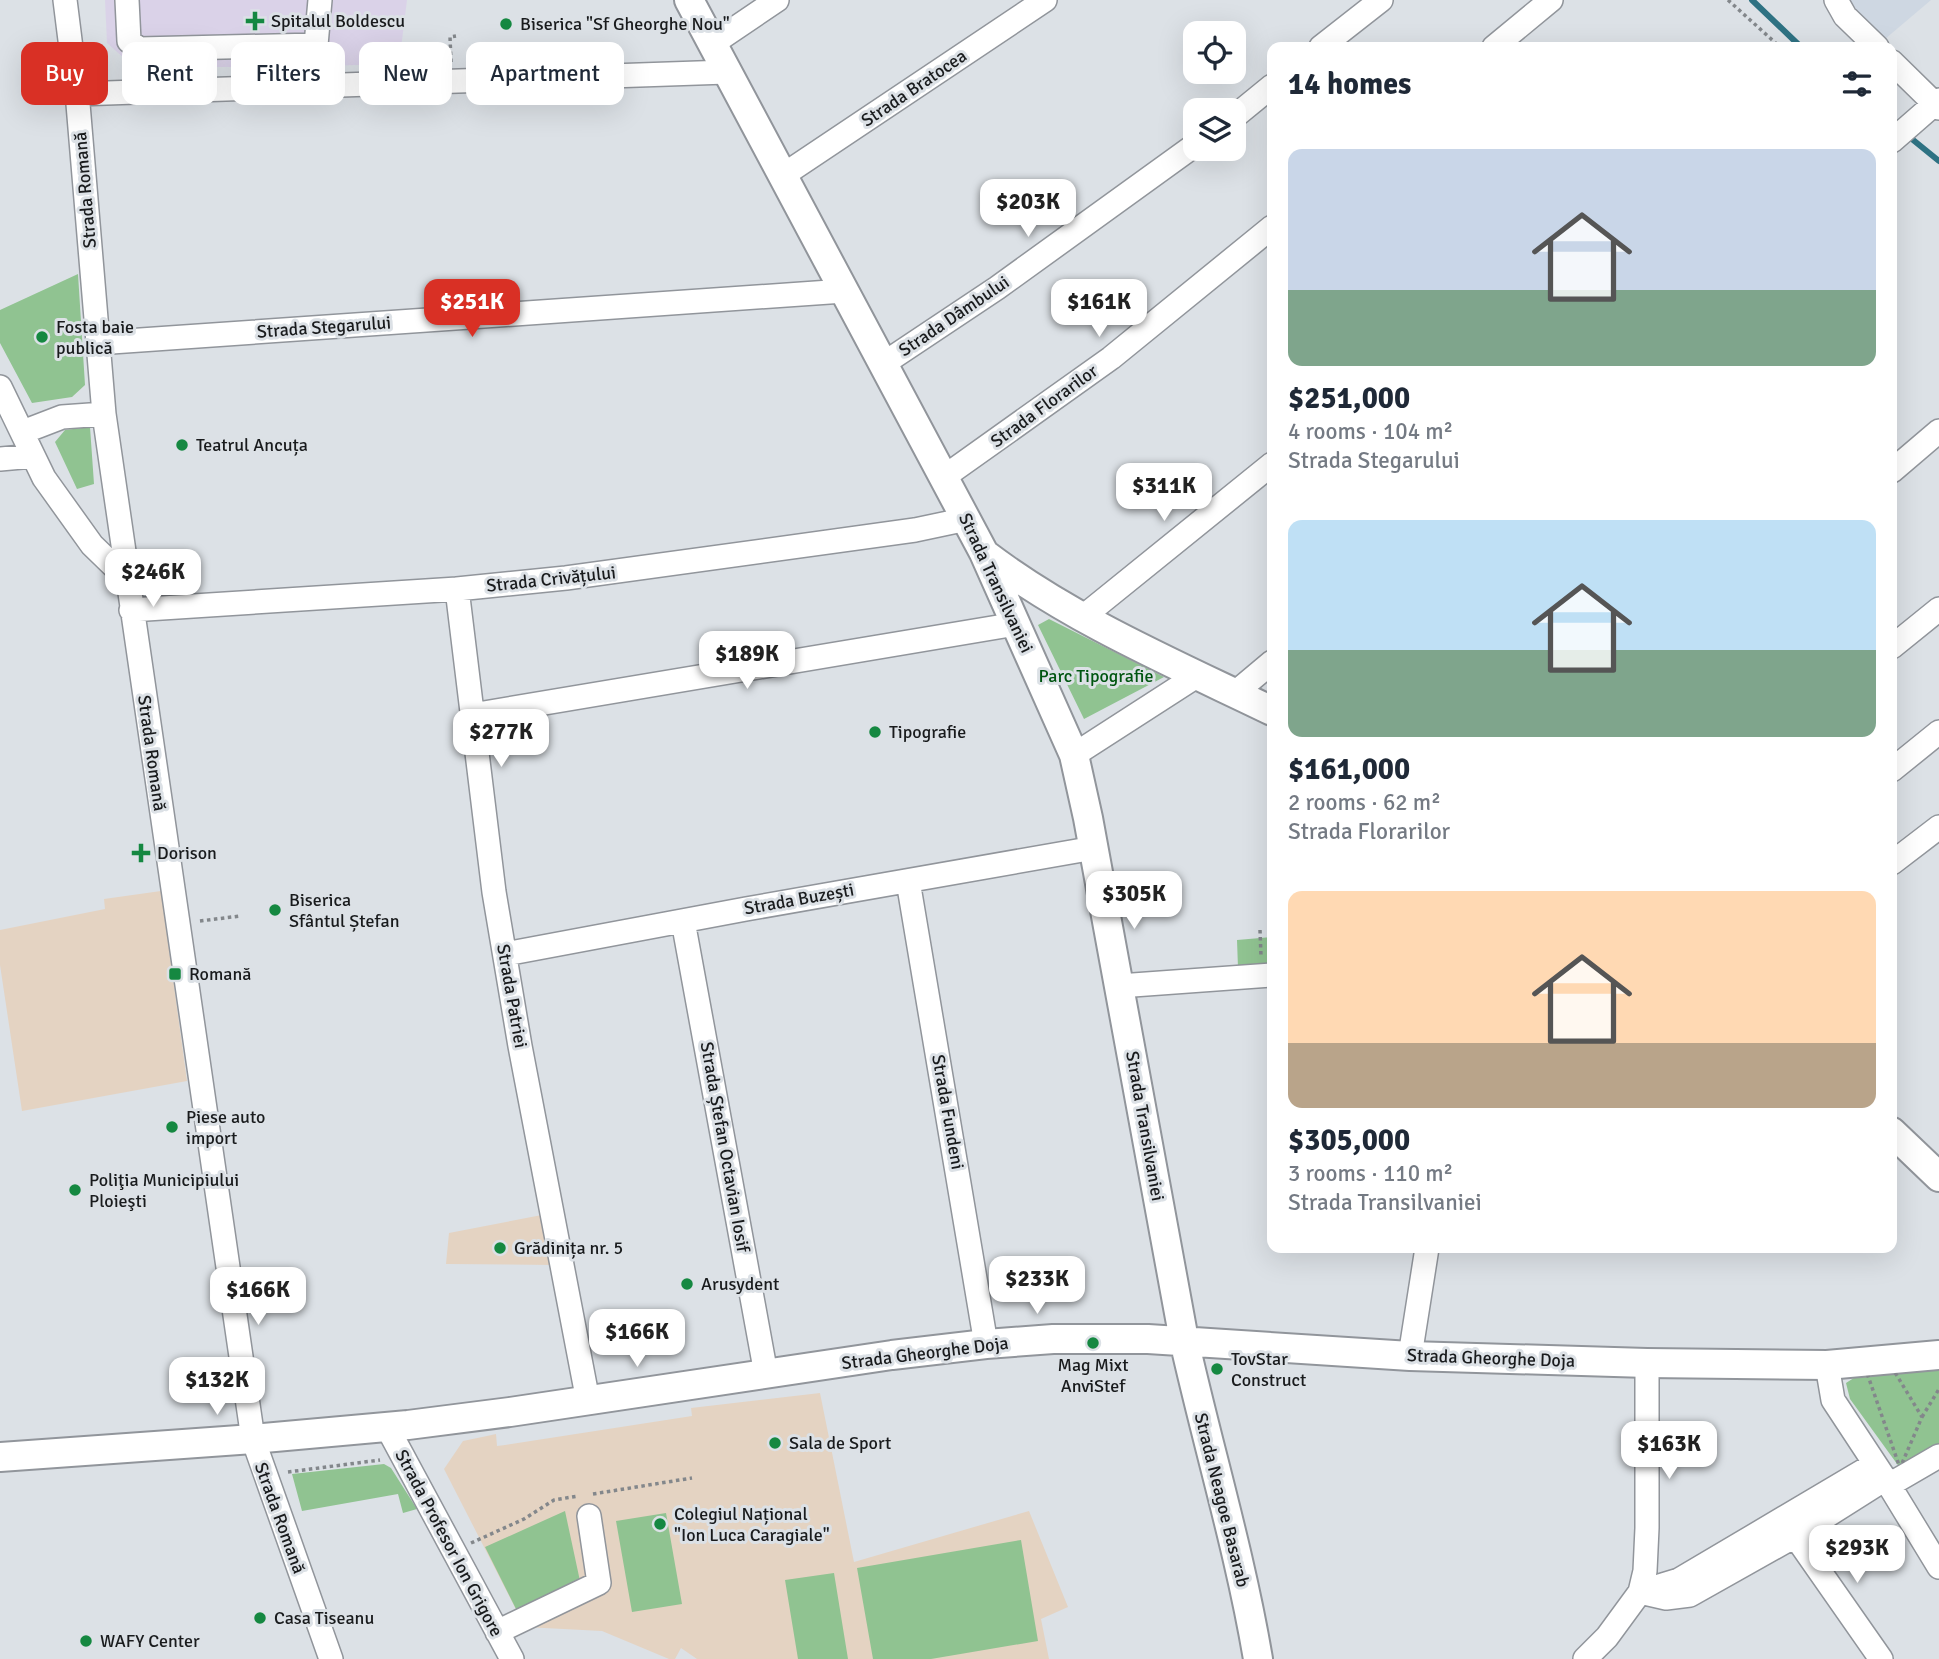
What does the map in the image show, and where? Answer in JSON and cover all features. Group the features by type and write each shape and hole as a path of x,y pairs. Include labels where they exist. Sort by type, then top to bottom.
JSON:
{"main road":[{"name":"Strada Transilvaniei","path":"689,0 967,519 1074,755 1083,787 1184,1340"},
{"path":"984,553 1024,582 1084,616 1267,709"},
{"path":"1897,1137 1939,1177"},
{"name":"Strada Gheorghe Doja","path":"0,1457 387,1427 588,1401 892,1355 986,1344 1083,1338 1184,1340 1410,1356 1647,1363 1827,1365 1939,1355"},
{"name":"Strada Neagoe Basarab","path":"1184,1340 1227,1514 1258,1659"}],"street":[{"name":"Strada Romană","path":"65,0 70,42"},
{"path":"127,0 130,41 139,49 231,47"},
{"path":"316,42 320,0"},
{"path":"712,44 776,0"},
{"name":"Strada Bratocea","path":"782,176 1045,0"},
{"path":"1327,42 1381,0"},
{"path":"1500,42 1551,0"},
{"path":"1836,0 1845,16 1872,42"},
{"path":"1897,67 1933,107 1897,137"},
{"path":"452,82 727,72"},
{"path":"108,93 231,89"},
{"path":"1246,107 1267,90"},
{"name":"Strada Romană","path":"78,105 104,414 253,1439 331,1659"},
{"name":"Strada Dâmbului","path":"883,364 998,288 1183,154"},
{"name":"Strada Florarilor","path":"944,477 1111,358 1267,231"},
{"name":"Strada Stegarului","path":"97,343 844,290"},
{"path":"0,387 44,478 84,534 126,578"},
{"path":"23,432 62,417 104,414"},
{"path":"1897,467 1939,431"},
{"path":"0,459 33,456"},
{"path":"1084,616 1267,468"},
{"name":"Strada Crivățului","path":"131,610 457,589 676,565 915,530 967,519"},
{"name":"Strada Patriei","path":"457,589 494,892 520,1045 588,1401"},
{"path":"1897,643 1939,609"},
{"path":"472,715 1016,624"},
{"path":"1235,694 1267,666"},
{"path":"1074,755 1198,675"},
{"path":"1897,766 1939,732"},
{"path":"1897,859 1939,827"},
{"name":"Strada Buzești","path":"505,954 1094,848"},
{"name":"Strada Fundeni","path":"908,881 986,1344"},
{"name":"Strada Ștefan Octavian Iosif","path":"684,921 766,1374"},
{"path":"1119,986 1267,975"},
{"path":"1410,1356 1426,1253"},
{"path":"1585,1659 1606,1637 1640,1592 1645,1571 1647,1363"},
{"path":"1827,1365 1833,1400 1939,1567"},
{"name":"Strada Profesor Ion Grigore","path":"387,1427 512,1659"},
{"path":"1640,1592 1679,1580 1883,1476 1939,1456"},
{"path":"1640,1592 1666,1598 1690,1595 1796,1536 1883,1476"},
{"path":"497,1632 599,1583 587,1502"},
{"path":"1796,1536 1881,1659"}],"path":[{"path":"1728,0 1774,42"},
{"path":"450,42 450,37 456,36"},
{"path":"177,924 240,916"},
{"path":"1922,1417 1888,1361 1867,1373 1900,1468 1922,1417 1939,1389"},
{"path":"265,1477 305,1469 391,1459 404,1479 413,1476"},
{"path":"454,1552 524,1519 554,1500 587,1502 692,1478"}],"shaded area":[{"name":"Spitalul Boldescu","path":"105,0 407,0 402,42 359,42 359,65 345,65 345,42 231,42 231,67 217,67 217,42 122,42 122,56 107,42"},
{"path":"1836,0 1931,0 1885,39"},
{"path":"161,891 187,1081 22,1111 0,965 0,930 105,909 104,899"},
{"name":"Grădinița nr. 5","path":"547,1214 555,1265 446,1264 449,1233"},
{"name":"Colegiul Național \"Ion Luca Caragiale\"","path":"820,1393 854,1562 1029,1511 1068,1607 1041,1619 1049,1659 697,1659 681,1648 675,1659 669,1659 602,1631 525,1627 444,1469 463,1441 496,1434 497,1446 505,1445 692,1416 691,1408"}],"green space":[{"path":"78,274 85,385 72,397 32,403 0,343 0,310"},
{"path":"90,427 94,484 77,489 55,442 65,430"},
{"name":"Parc Tipografie","path":"1049,619 1164,677 1084,719 1038,625"},
{"path":"1267,937 1267,966 1238,968 1237,940"},
{"path":"1939,1363 1939,1446 1900,1468 1850,1399 1846,1383 1860,1374"},
{"path":"384,1464 391,1468 417,1509 403,1513 398,1494 302,1511 292,1474"},
{"path":"565,1511 580,1581 517,1611 485,1547"},
{"path":"666,1513 682,1604 632,1612 616,1521"},
{"path":"1021,1540 1038,1641 931,1659 873,1659 857,1568"},
{"path":"834,1573 848,1659 798,1659 785,1580"}],"waterway":[{"path":"1752,0 1796,42"},
{"path":"1907,135 1939,161"}],"place":[{"name":"Spitalul Boldescu","path":"255,21"},
{"name":"Biserica \"Sf Gheorghe Nou\"","path":"506,24"},
{"name":"Fosta baie publică","path":"42,337"},
{"name":"Teatrul Ancuța","path":"182,445"},
{"name":"Tipografie","path":"875,732"},
{"name":"Dorison","path":"141,853"},
{"name":"Biserica Sfântul Ștefan","path":"275,910"},
{"name":"Romană","path":"175,974"},
{"name":"Piese auto import","path":"172,1127"},
{"name":"Poliţia Municipiului Ploieşti","path":"75,1190"},
{"name":"Grădinița nr. 5","path":"500,1248"},
{"name":"Arusydent","path":"687,1284"},
{"name":"Mag Mixt AnviStef","path":"1093,1343"},
{"name":"TovStar Construct","path":"1217,1369"},
{"name":"Sala de Sport","path":"775,1443"},
{"name":"Colegiul Național \"Ion Luca Caragiale\"","path":"660,1524"},
{"name":"Casa Tiseanu","path":"260,1618"},
{"name":"WAFY Center","path":"86,1641"}]}
